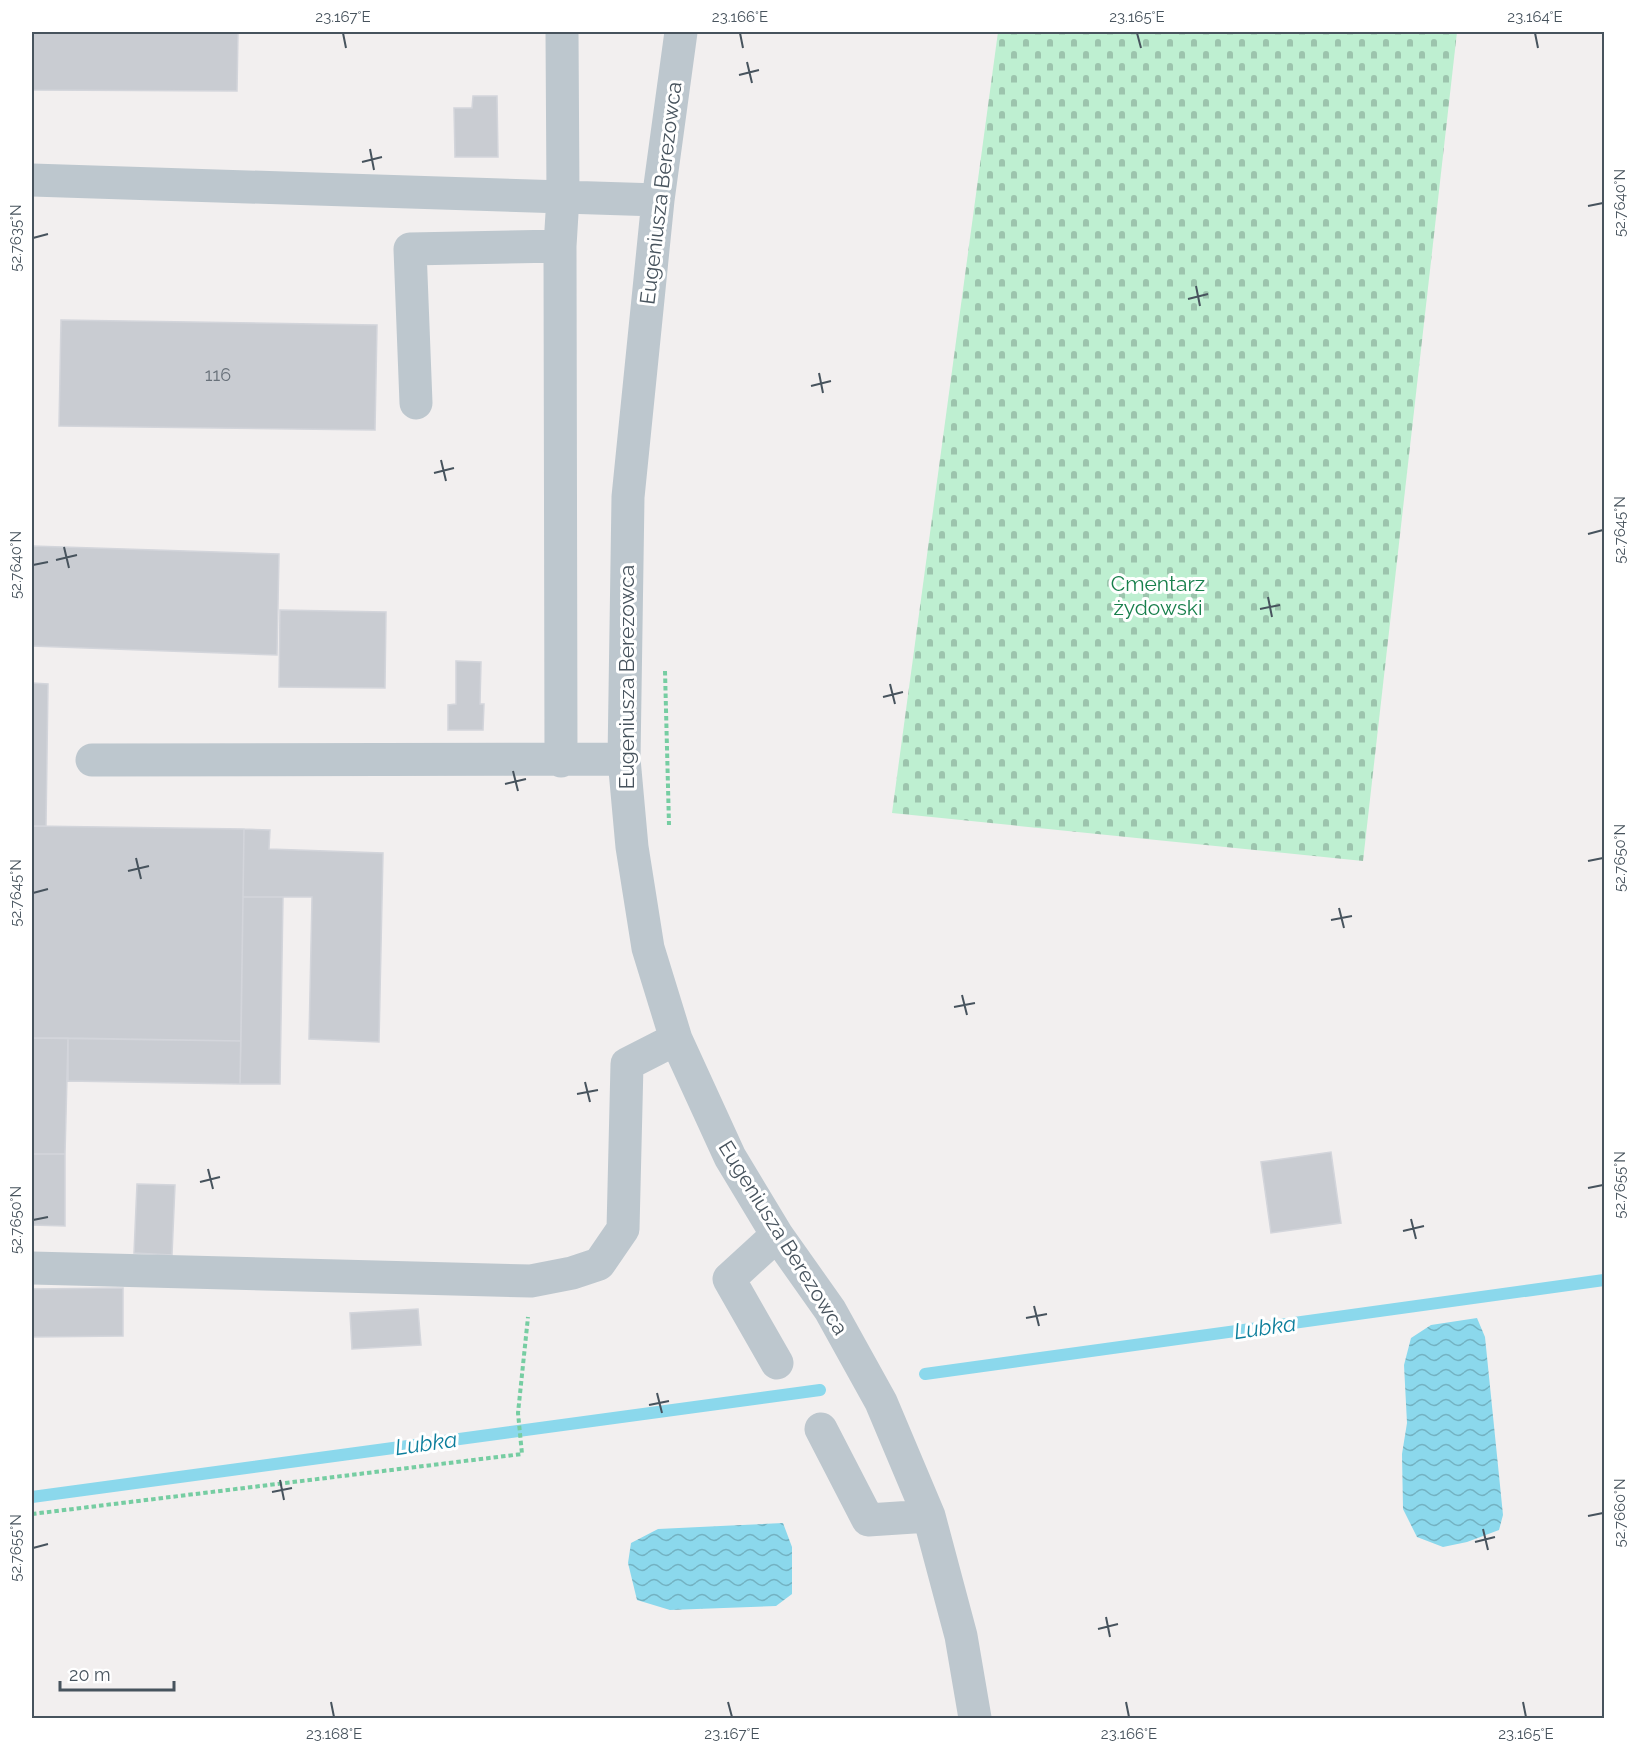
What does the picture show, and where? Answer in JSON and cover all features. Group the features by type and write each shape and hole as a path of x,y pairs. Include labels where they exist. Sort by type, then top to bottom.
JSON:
{"street":[{"path":"561,761 562,32"},
{"name":"Eugeniusza Berezowca","path":"681,32 658,200 628,497 624,759 632,847 648,948 676,1039 730,1157 777,1235 830,1310 881,1402 929,1515 961,1636 975,1719"},
{"path":"32,180 658,200"},
{"path":"416,403 410,249 560,246"},
{"path":"92,760 561,761 624,759"},
{"path":"32,1268 531,1281 599,1264 623,1229 627,1064 676,1039"},
{"path":"777,1235 729,1279 777,1363"},
{"path":"820,1429 868,1520 929,1515"}],"path":[{"path":"664,662 670,835"},
{"path":"32,1514 522,1454 518,1413 531,1281"}],"green space":[{"name":"Cmentarz żydowski","path":"998,32 1457,32 1363,861 892,813"}],"water":[{"path":"1477,1318 1485,1337 1503,1515 1499,1530 1467,1542 1443,1547 1417,1537 1403,1509 1402,1454 1407,1423 1404,1365 1411,1338 1431,1325"},
{"path":"783,1523 792,1547 792,1594 776,1606 670,1610 637,1600 628,1563 631,1543 658,1529"}],"building":[{"path":"32,32 238,32 237,91 32,90"},
{"path":"473,96 497,96 498,157 455,157 454,108 472,108"},
{"path":"61,320 377,325 375,430 59,426"},
{"path":"32,546 279,554 277,655 32,646"},
{"path":"280,610 386,612 385,688 279,687"},
{"path":"456,661 481,662 480,704 484,704 483,730 448,730 448,705 456,704"},
{"path":"32,683 48,684 46,826 32,826"},
{"path":"32,826 244,829 241,1041 32,1038"},
{"path":"244,829 270,830 269,849 383,853 379,1042 309,1039 312,897 243,897"},
{"path":"243,897 283,897 280,1084 240,1084"},
{"path":"32,1038 68,1038 65,1154 32,1154"},
{"path":"68,1038 241,1041 240,1084 68,1081"},
{"path":"1331,1152 1341,1223 1271,1233 1261,1162"},
{"path":"32,1154 65,1154 65,1226 32,1225"},
{"path":"137,1184 175,1185 172,1255 134,1253"},
{"path":"123,1288 123,1336 32,1337 32,1289"},
{"path":"418,1309 421,1345 352,1349 350,1313"}],"waterway":[{"name":"Lubka","path":"925,1374 1604,1280"},
{"name":"Lubka","path":"32,1497 820,1390"}]}
